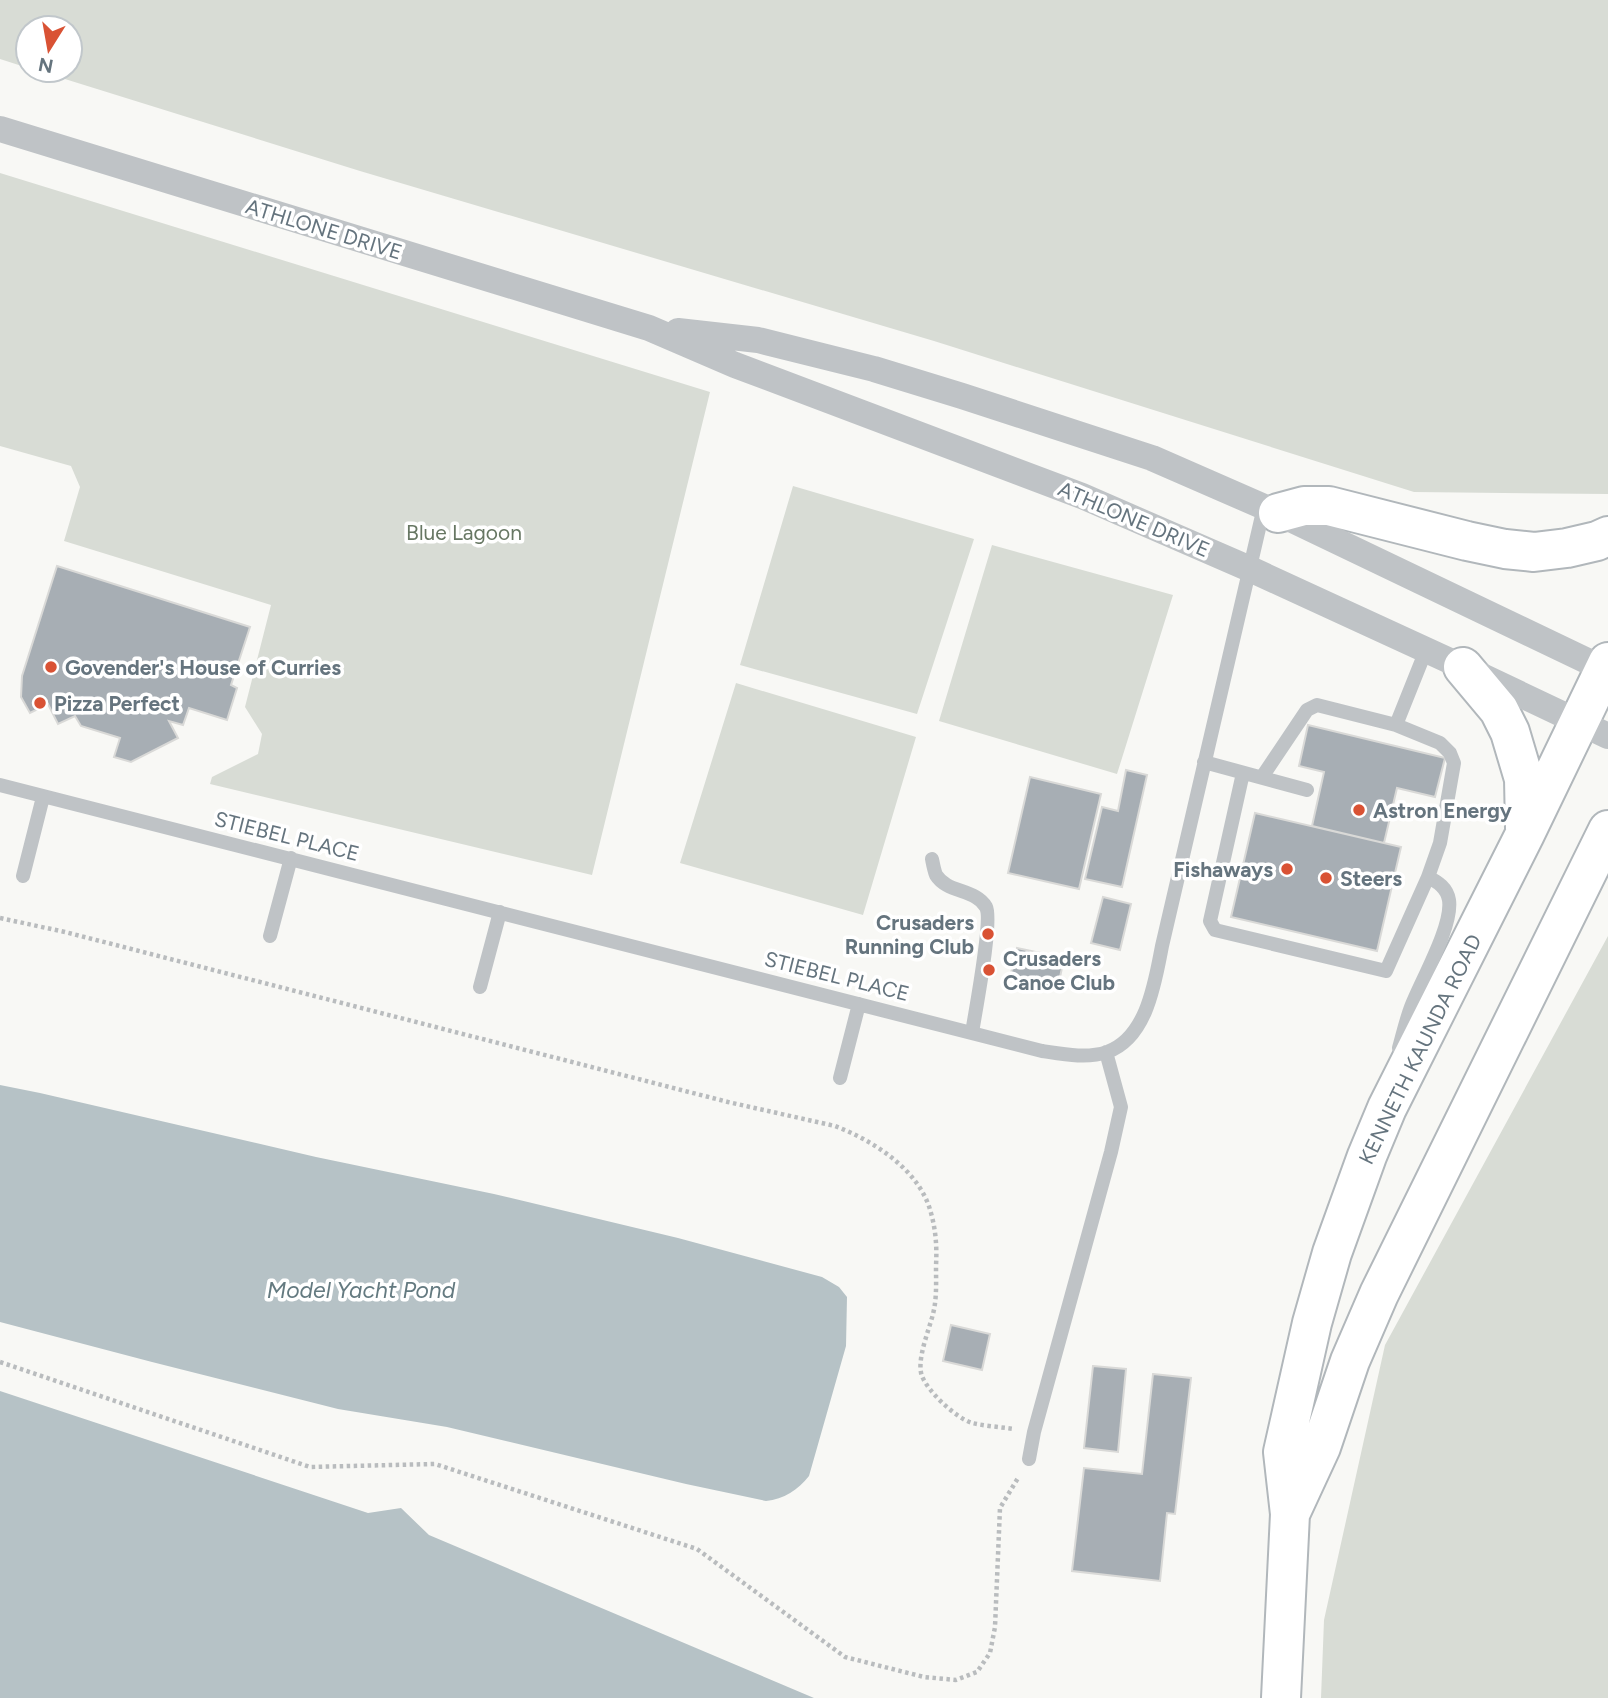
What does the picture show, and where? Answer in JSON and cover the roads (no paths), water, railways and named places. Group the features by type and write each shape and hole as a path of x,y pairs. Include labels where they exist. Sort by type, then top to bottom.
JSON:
{"main road":[{"path":"1271,510 1329,506 1492,547 1534,552 1567,548 1608,536"},
{"path":"1463,667 1499,710 1510,732 1524,779 1525,834"},
{"name":"KENNETH KAUNDA ROAD","path":"1281,1698 1290,1514 1283,1452 1312,1323 1332,1253 1387,1108 1525,834 1593,729 1607,667"},
{"name":"KENNETH KAUNDA ROAD","path":"1290,1514 1321,1447 1350,1361 1379,1294 1608,830"}],"street":[{"name":"ATHLONE DRIVE","path":"0,129 649,328 735,365 1082,496 1250,569 1593,729"},
{"name":"ATHLONE DRIVE","path":"649,328 758,340 874,369 1152,458 1271,510 1607,667"}],"lane":[{"path":"1029,1459 1121,1107 1106,1052 1125,1041 1141,1020 1152,994 1250,569 1271,510"},
{"path":"1395,725 1426,650"},
{"path":"1243,773 1210,921 1215,930 1387,971 1440,843 1454,763 1450,753 1440,743 1395,725 1317,705 1307,710 1262,777"},
{"path":"1205,762 1307,790"},
{"name":"STIEBEL PLACE","path":"0,785 1042,1051 1075,1056 1106,1052"},
{"path":"23,876 43,797"},
{"path":"270,936 291,858"},
{"path":"932,859 935,874 943,884 977,898 986,908 988,919 985,953 972,1033"},
{"path":"1387,1108 1397,1056 1410,1010 1440,940 1448,914 1449,899 1441,884 1428,877"},
{"path":"480,987 500,912"},
{"path":"840,1079 859,1004"}],"water":[{"name":"Model Yacht Pond","path":"0,1085 316,1157 494,1194 678,1238 822,1277 839,1287 847,1297 846,1346 809,1476 790,1493 766,1501 447,1427 338,1409 0,1322"},
{"path":"0,1391 368,1513 401,1508 429,1535 814,1698 0,1698"}],"place":[{"name":"Govender's House of Curries","path":"51,667"},
{"name":"Pizza Perfect","path":"40,703"},
{"name":"Astron Energy","path":"1359,810"},
{"name":"Fishaways","path":"1287,869"},
{"name":"Steers","path":"1326,878"},
{"name":"Crusaders Running Club","path":"988,934"},
{"name":"Crusaders Canoe Club","path":"989,970"}],"park label":[{"name":"Blue Lagoon","path":"464,532"}]}
